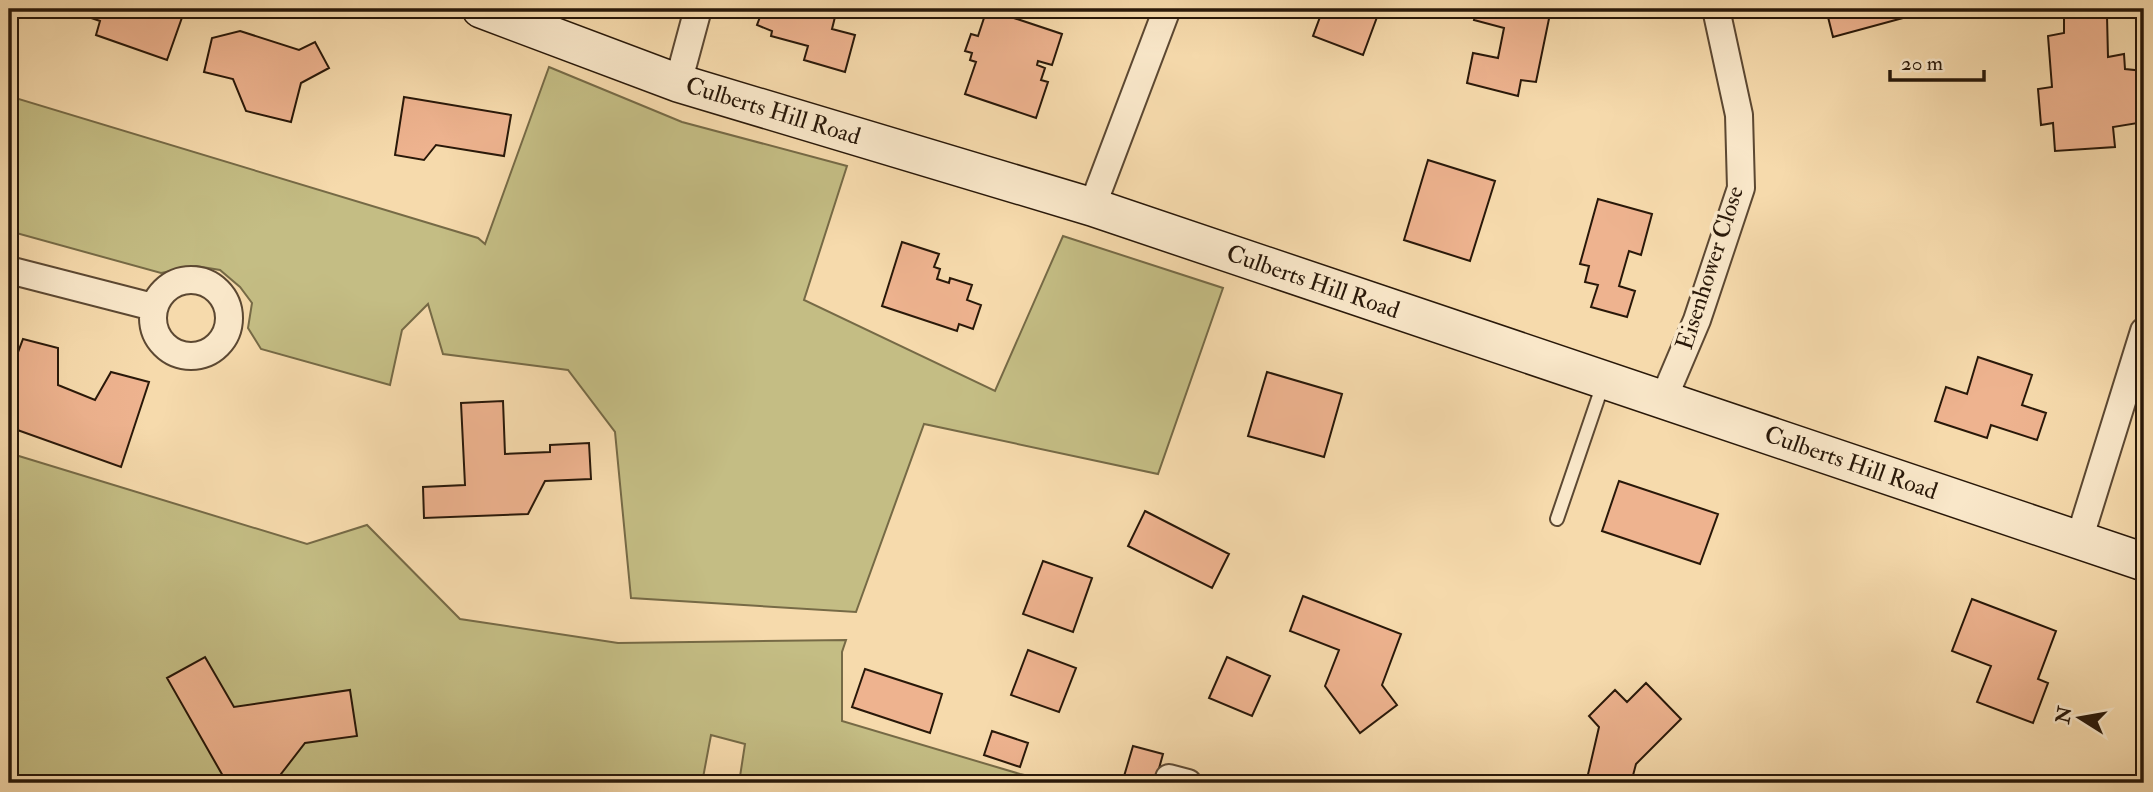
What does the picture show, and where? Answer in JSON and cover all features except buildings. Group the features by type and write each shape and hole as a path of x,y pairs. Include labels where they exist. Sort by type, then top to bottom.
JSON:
{"street":[{"name":"Culberts Hill Road","path":"481,9 678,82 1092,207 2144,562"},
{"path":"678,82 698,9"},
{"path":"1092,207 1167,9"},
{"name":"Eisenhower Close","path":"1663,400 1697,320 1741,188 1739,115 1716,9"},
{"path":"9,270 153,307"},
{"path":"2079,540 2144,331"}],"lane":[{"path":"1557,519 1604,380"}],"shaded area":[{"path":"549,67 682,122 847,166 804,300 995,391 1063,236 1223,288 1158,474 924,424 856,612 631,598 615,432 568,370 443,354 428,304 402,330 390,385 261,349 248,328 252,303 240,287 220,270 196,266 161,273 9,231 9,96 478,238 485,244"},
{"path":"9,453 307,544 367,525 460,619 618,643 846,640 842,652 842,721 1020,774 1060,783 739,783 745,744 711,735 702,783 9,783"}]}
